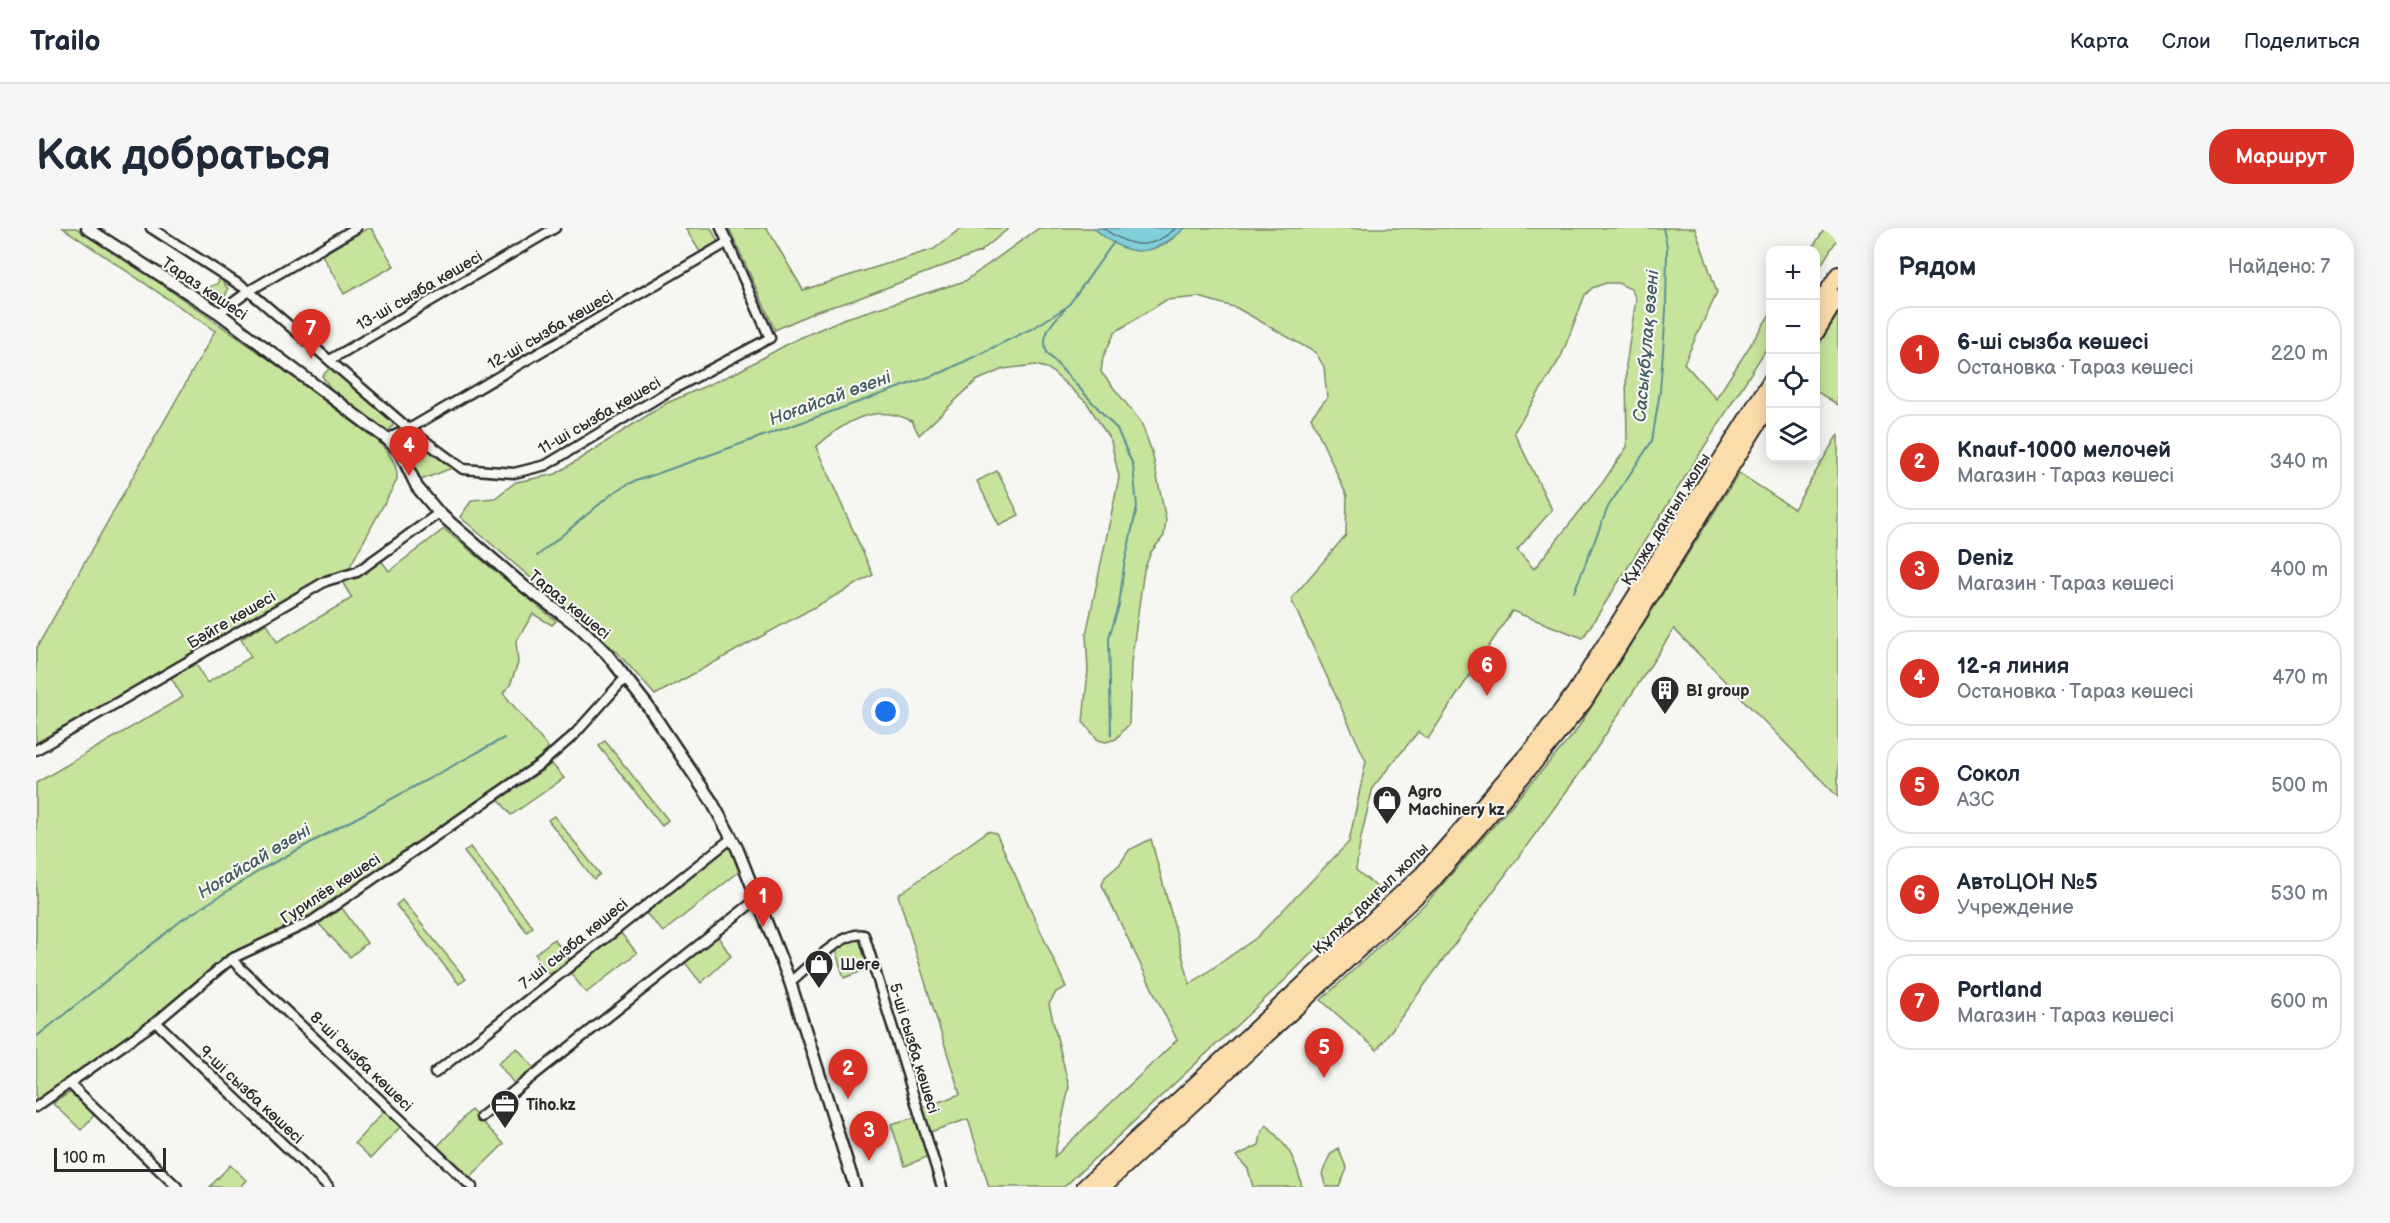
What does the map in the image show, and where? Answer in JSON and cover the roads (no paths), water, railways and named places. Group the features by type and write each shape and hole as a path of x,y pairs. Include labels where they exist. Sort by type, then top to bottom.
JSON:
{"main road":[{"path":"1820,301 1838,274"},
{"path":"1820,325 1838,297"},
{"name":"Құлжа даңғыл жолы","path":"1084,1187 1422,874 1535,745 1575,693 1766,387"},
{"name":"Құлжа даңғыл жолы","path":"1102,1187 1432,882 1543,753 1585,701 1768,408"}],"street":[{"name":"Тараз көшесі","path":"87,228 219,314 387,439 400,452 417,487 439,513 525,587 582,629 626,677 706,793 732,838 790,982 855,1187"},
{"name":"11-ші сызба көшесі","path":"153,228 249,291 409,429 463,469 514,472 529,471 546,465 664,394 770,338 728,242"},
{"path":"219,314 249,291 356,228"},
{"name":"13-ші сызба көшесі","path":"330,360 555,228"},
{"path":"720,228 728,242"},
{"name":"12-ші сызба көшесі","path":"387,439 409,429 728,242"},
{"name":"Бәйге көшесі","path":"36,750 326,581 360,570 439,513"},
{"name":"Гурилёв көшесі","path":"36,1107 156,1022 231,958 312,921 542,763 574,735 626,677"},
{"name":"7-ші сызба көшесі","path":"435,1073 732,838"},
{"path":"481,1117 757,899"},
{"name":"5-ші сызба көшесі","path":"790,982 842,940 857,934 864,935 942,1187"},
{"name":"8-ші сызба көшесі","path":"231,958 472,1187"},
{"name":"9-ші сызба көшесі","path":"156,1022 328,1187"},
{"path":"69,1083 177,1187"}],"water":[{"path":"1094,228 1185,228 1162,245 1140,251 1118,246"}],"waterway":[{"name":"Сасықбұлақ өзені","path":"1574,592 1608,507 1652,441 1660,391 1666,311 1667,246 1663,228"},
{"name":"Ноғайсай өзені","path":"537,556 613,493 628,484 943,372 1035,327 1068,306 1114,242"},
{"path":"1065,309 1048,329 1045,340 1047,353 1117,429 1133,465 1137,507 1124,566 1119,606 1109,637 1111,735"},
{"name":"Ноғайсай өзені","path":"36,1037 182,920 264,868 504,738"}],"place":[{"name":"Portland","path":"311,359"},
{"name":"12-я линия","path":"409,476"},
{"name":"АвтоЦОН №5","path":"1487,696"},
{"name":"BI group","path":"1665,716"},
{"name":"Agro Machinery kz","path":"1387,826"},
{"name":"6-ші сызба көшесі","path":"763,927"},
{"name":"Шеге","path":"819,990"},
{"name":"Сокол","path":"1324,1078"},
{"name":"Knauf-1000 мелочей","path":"848,1099"},
{"name":"Tiho.kz","path":"505,1130"},
{"name":"Deniz","path":"869,1161"}]}
